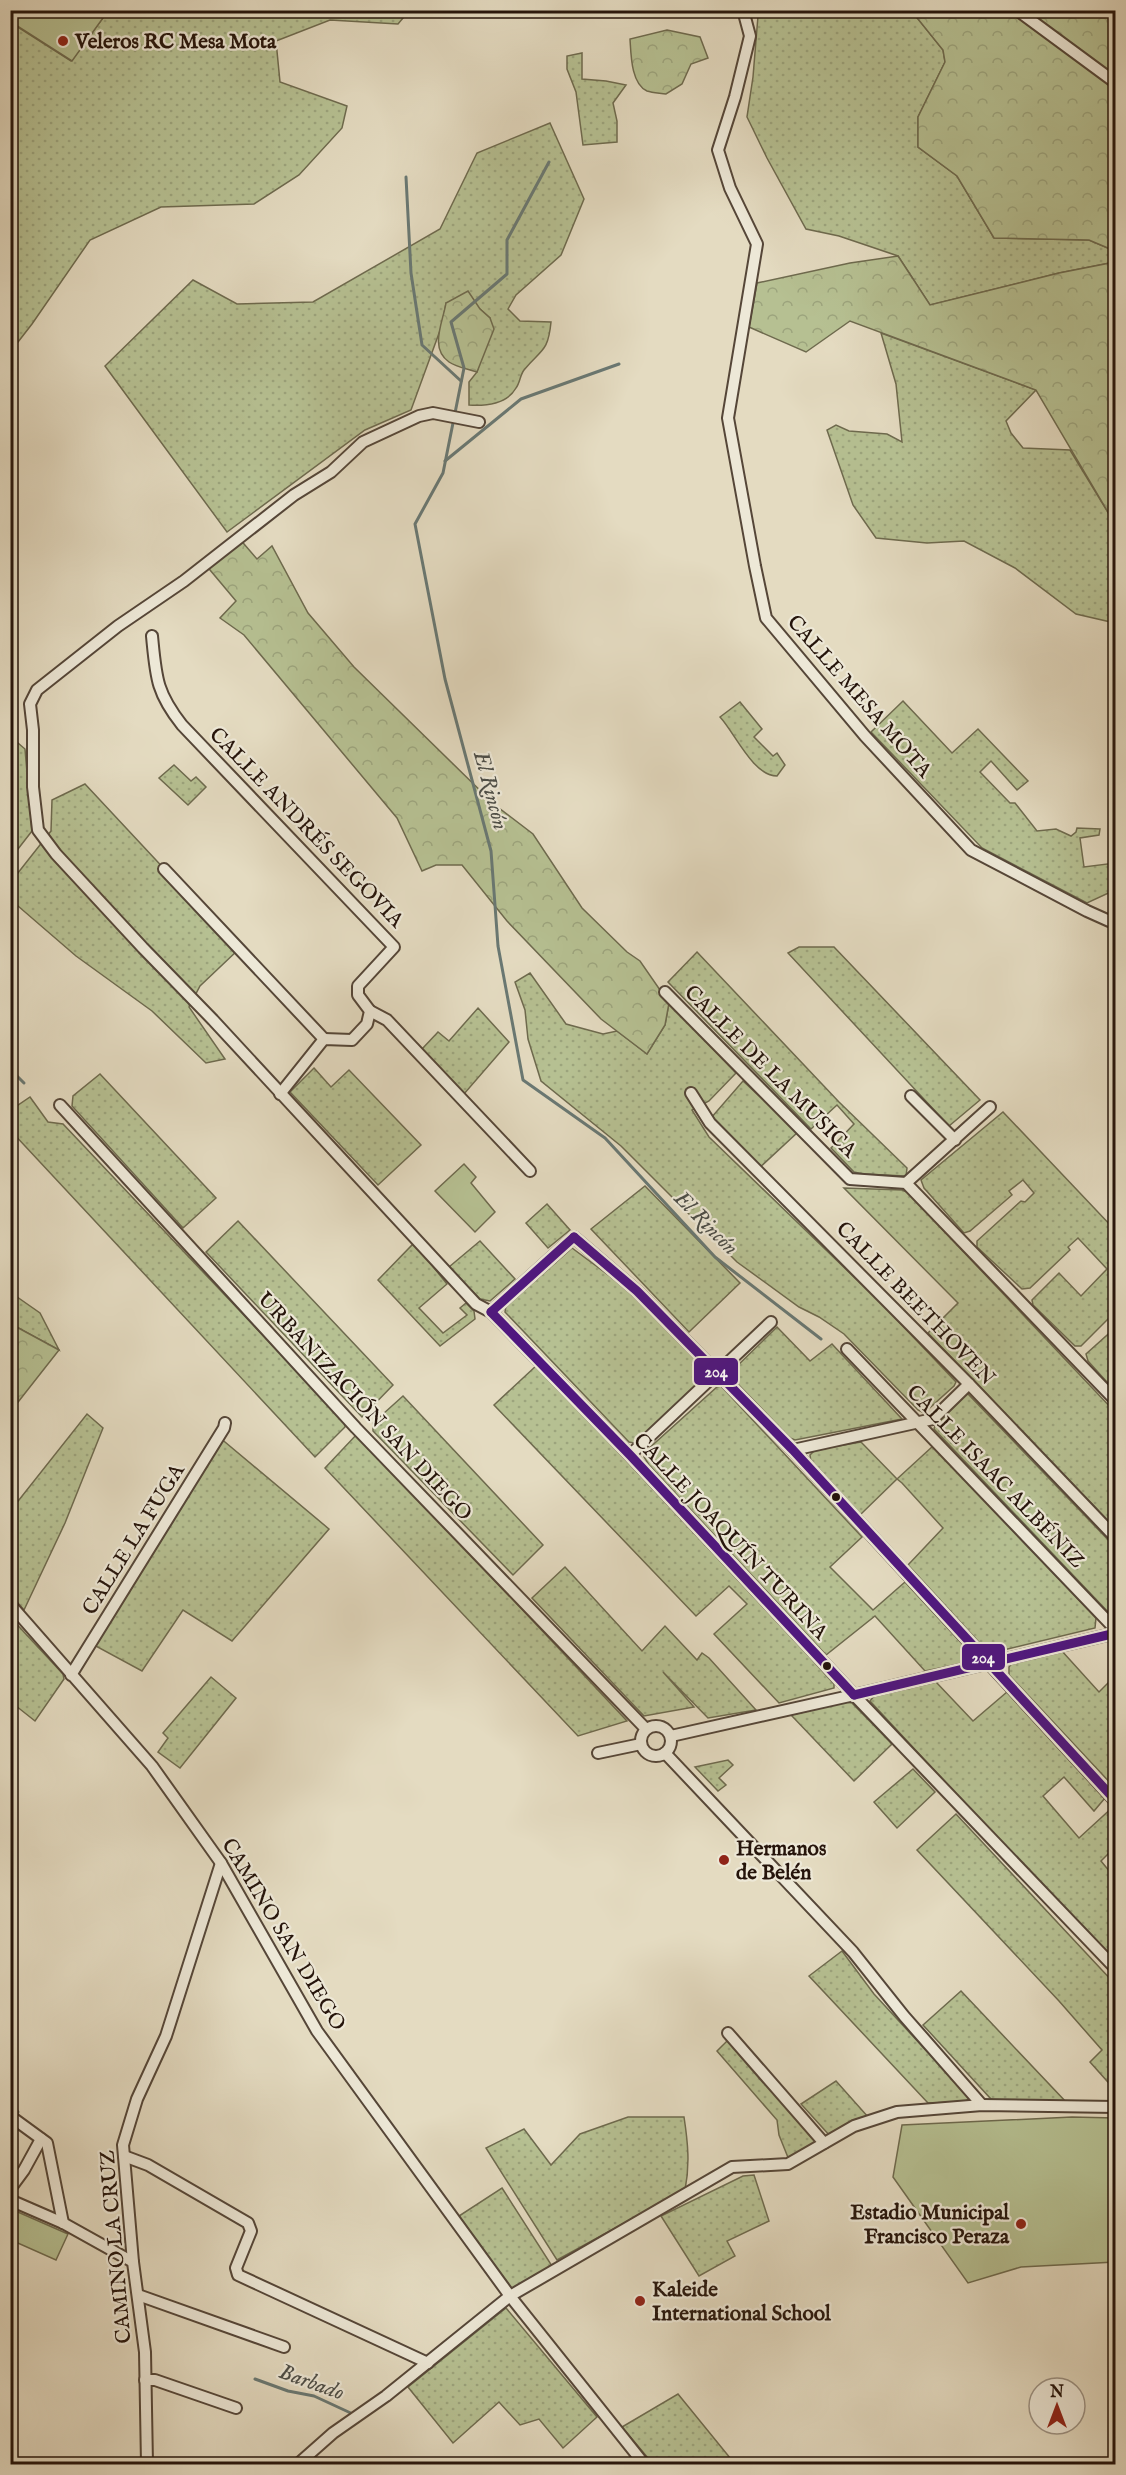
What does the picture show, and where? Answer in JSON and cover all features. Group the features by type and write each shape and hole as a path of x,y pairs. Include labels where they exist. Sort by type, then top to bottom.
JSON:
{"street":[{"name":"CALLE MESA MOTA","path":"743,10 750,36 735,97 718,150 730,188 757,244 729,418 766,618 866,736 971,850 1116,924"},
{"path":"1017,10 1116,83"},
{"name":"CALLE JOAQUÍN TURINA","path":"479,422 433,413 411,419 363,442 331,472 294,495 184,581 118,626 37,690 30,704 33,730 33,787 38,830 56,854 476,1305 491,1312 630,1455 854,1695 1116,1969"},
{"name":"CALLE ANDRÉS SEGOVIA","path":"152,636 157,682 166,705 182,725 394,947 358,986 358,995 370,1011"},
{"path":"164,869 324,1039 352,1040 367,1024 370,1011 387,1020 531,1171"},
{"name":"CALLE DE LA MUSICA","path":"665,992 850,1179 906,1183"},
{"path":"280,1094 324,1039"},
{"name":"CALLE BEETHOVEN","path":"691,1093 710,1123 969,1384 1116,1538"},
{"path":"911,1096 956,1140"},
{"name":"URBANIZACIÓN SAN DIEGO","path":"60,1105 356,1428 646,1729"},
{"path":"990,1107 906,1183 1116,1401"},
{"path":"491,1312 574,1237 637,1291 793,1450 1116,1802"},
{"path":"630,1455 719,1374 771,1322"},
{"name":"CALLE ISAAC ALBÉNIZ","path":"847,1349 1116,1631"},
{"path":"793,1450 933,1419 969,1384"},
{"name":"CALLE LA FUGA","path":"71,1675 225,1423"},
{"name":"CAMINO SAN DIEGO","path":"10,1604 152,1766 221,1863 317,2031 510,2296 644,2464"},
{"path":"671,1736 854,1695 1116,1631"},
{"path":"660,1726 669,1731 671,1736 671,1745 665,1753 650,1755 641,1744 646,1729 660,1726"},
{"path":"598,1753 641,1744"},
{"path":"665,1753 853,1952 904,2016 982,2105"},
{"name":"CAMINO LA CRUZ","path":"147,2464 145,2352 133,2262 123,2145 137,2099 166,2036 221,1863"},
{"path":"728,2033 824,2144"},
{"path":"298,2464 333,2433 428,2363 510,2296 732,2167 789,2164 854,2126 897,2112 982,2105 1116,2107"},
{"path":"10,2116 47,2144 63,2223"},
{"path":"10,2189 24,2170 41,2139"},
{"path":"124,2156 148,2166 248,2223 251,2231 236,2268 238,2275 428,2363"},
{"path":"10,2200 63,2223 133,2262"},
{"path":"138,2295 284,2347"},
{"path":"145,2380 155,2380 236,2408"}],"green space":[{"path":"914,10 1115,11 1115,251 1089,240 994,238 957,176 918,147 918,117 945,62 943,50 914,14"},
{"name":"Veleros RC Mesa Mota","path":"10,11 108,11 72,61 11,22"},
{"path":"108,11 409,11 398,24 330,20 276,41 280,82 347,106 342,128 299,175 254,204 161,207 90,240 11,351 10,22 71,61"},
{"path":"763,11 914,11 943,50 945,62 918,117 918,147 957,176 994,238 1089,240 1115,251 1115,262 1059,273 930,305 898,256 839,236 806,229 747,117 758,16"},
{"path":"667,30 700,37 708,58 691,64 682,84 666,94 647,91 635,75 630,39"},
{"path":"582,53 582,79 626,85 613,103 617,121 617,142 583,145 576,92 567,69 567,56"},
{"path":"550,123 584,199 561,255 516,295 508,309 520,321 551,322 546,345 524,370 512,393 496,403 469,405 469,382 477,372 490,318 480,309 446,303 442,325 411,410 365,430 227,532 105,366 193,280 237,304 313,302 440,229 477,153"},
{"path":"898,256 930,305 1059,273 1115,262 1115,524 1036,390 850,321 806,352 749,327 757,283 850,263"},
{"path":"468,291 480,309 490,318 494,329 477,372 449,362 443,356 438,342 446,303"},
{"path":"881,333 1036,390 1006,421 1011,433 1023,448 1070,450 1115,524 1115,623 1076,614 1015,568 964,541 927,543 876,538 853,505 827,430 836,425 849,431 887,434 902,442 896,384"},
{"path":"238,537 257,559 272,546 308,613 354,667 495,805 533,834 582,908 627,952 640,961 669,1003 665,1025 647,1054 601,1019 507,921 462,865 436,865 422,871 397,818 244,635 220,618 236,601 205,564"},
{"path":"903,701 952,753 978,729 1028,781 1017,790 991,761 980,772 1010,803 1015,803 1037,831 1056,829 1071,836 1077,828 1100,829 1099,835 1080,838 1084,867 1115,863 1115,890 1087,903 982,848 871,732"},
{"path":"740,702 762,729 754,737 773,756 777,753 785,765 777,776 768,774 752,762 720,717"},
{"path":"11,737 25,749 32,831 11,858"},
{"path":"174,765 191,781 196,777 206,787 188,805 159,778"},
{"path":"85,784 239,949 200,986 189,1007 225,1059 206,1063 152,1011 76,956 11,900 10,883 51,831 52,800"},
{"path":"799,947 834,947 980,1100 949,1126 788,953"},
{"path":"697,952 839,1102 907,1168 906,1176 854,1172 831,1148 854,1124 837,1105 811,1129 668,982"},
{"path":"530,973 566,1024 603,1034 617,1031 647,1054 665,1025 669,1003 736,1073 709,1101 692,1110 709,1137 882,1304 956,1382 954,1386 924,1413 918,1410 844,1334 799,1307 737,1262 621,1146 541,1081 528,1039 525,1010 515,982"},
{"path":"478,1008 509,1042 464,1094 422,1049 438,1032 449,1041"},
{"path":"314,1068 331,1087 349,1070 421,1145 378,1185 290,1092"},
{"path":"100,1074 216,1198 183,1228 72,1106 73,1096"},
{"path":"743,1081 798,1132 757,1170 711,1118"},
{"path":"30,1097 48,1122 63,1124 345,1422 345,1427 315,1457 11,1131 11,1110"},
{"path":"1003,1112 1115,1230 1115,1312 1081,1346 1075,1346 1033,1305 1032,1300 1059,1273 1081,1296 1107,1269 1078,1238 1068,1247 1070,1250 1030,1288 1022,1289 977,1247 977,1241 1021,1201 1025,1202 1034,1193 1023,1180 1009,1191 1012,1195 970,1231 964,1233 924,1188 921,1180"},
{"path":"464,1164 476,1177 471,1183 495,1212 475,1232 435,1191"},
{"path":"645,1186 740,1283 689,1332 591,1229"},
{"path":"844,1188 907,1192 1115,1412 1115,1528 928,1333 958,1303"},
{"path":"547,1204 570,1230 548,1248 526,1223"},
{"path":"238,1221 393,1385 362,1417 206,1252"},
{"path":"480,1241 515,1279 490,1301 480,1299 449,1267"},
{"path":"414,1243 447,1284 419,1308 443,1333 467,1315 460,1308 466,1303 474,1311 475,1319 440,1346 378,1280"},
{"path":"572,1248 630,1291 705,1368 706,1373 702,1383 634,1443 629,1442 505,1312 506,1306"},
{"path":"10,1292 40,1313 59,1350 11,1324"},
{"path":"11,1324 59,1350 11,1411"},
{"path":"777,1327 810,1361 832,1344 902,1419 795,1440 790,1438 732,1378 731,1372"},
{"path":"1115,1328 1115,1391 1088,1361 1086,1354"},
{"path":"537,1365 807,1654 834,1684 834,1688 779,1703 714,1634 747,1604 729,1586 696,1616 494,1405"},
{"path":"721,1386 862,1537 830,1567 873,1610 905,1582 968,1650 970,1657 965,1663 925,1671 875,1616 826,1655 649,1465 644,1457 646,1451 717,1387"},
{"path":"968,1394 1115,1547 1115,1609 1110,1614 934,1429 938,1418 947,1408 957,1399"},
{"path":"403,1396 543,1545 513,1575 373,1431 373,1423"},
{"path":"87,1414 103,1428 65,1523 24,1610 11,1595 11,1510"},
{"path":"357,1434 627,1721 578,1736 325,1468"},
{"path":"219,1437 329,1529 232,1641 183,1610 142,1671 92,1644"},
{"path":"861,1442 897,1479 860,1515 811,1462 810,1455 815,1450"},
{"path":"933,1446 1096,1618 1095,1628 991,1653 987,1651 908,1565 943,1528 897,1479"},
{"path":"565,1567 642,1651 665,1626 697,1660 702,1653 709,1658 756,1710 708,1718 663,1672 694,1707 644,1716 532,1598"},
{"path":"10,1617 63,1674 64,1679 35,1721 11,1702"},
{"path":"1061,1650 1099,1692 1115,1676 1115,1788 1009,1675 1009,1667 1013,1662"},
{"path":"211,1677 236,1698 180,1768 158,1752 168,1738 163,1733"},
{"path":"936,1682 973,1721 1007,1692 1092,1782 1105,1798 1094,1811 1064,1777 1043,1796 1079,1838 1114,1806 1115,1847 1101,1861 1115,1878 1115,1965 870,1701 875,1695"},
{"path":"846,1702 852,1703 892,1744 854,1781 791,1715"},
{"path":"728,1760 733,1765 719,1778 726,1785 718,1791 695,1767"},
{"path":"913,1769 935,1792 897,1828 874,1802"},
{"path":"956,1814 1115,1984 1115,2090 1090,2062 1102,2050 917,1850"},
{"path":"842,1951 874,1994 970,2098 964,2102 928,2103 809,1976"},
{"path":"961,1991 1067,2103 999,2102 991,2099 923,2025"},
{"path":"730,2038 821,2142 789,2160 779,2135 777,2120 717,2051"},
{"path":"836,2081 869,2118 831,2137 801,2104"},
{"path":"628,2117 684,2117 688,2154 685,2190 557,2260 486,2148 524,2129 551,2165 580,2134"},
{"name":"Estadio Municipal Francisco Peraza","path":"1072,2117 1115,2118 1115,2262 1021,2267 968,2283 893,2177 902,2125"},
{"path":"754,2175 769,2221 727,2241 735,2256 699,2276 661,2216 743,2176"},
{"path":"502,2188 552,2266 512,2292 459,2216"},
{"path":"11,2209 68,2234 56,2260 11,2240"},
{"path":"506,2308 597,2417 563,2448 539,2419 520,2425 499,2402 453,2443 408,2387"},
{"path":"678,2394 735,2464 653,2464 622,2427"}],"waterway":[{"name":"El Rincón","path":"549,162 507,240 507,274 451,322 464,368 443,473 415,524 445,679 491,851 498,946 523,1080 605,1138 715,1257 821,1339"},
{"path":"406,177 411,273 422,345 461,381"},
{"path":"445,461 521,399 619,364"},
{"path":"10,1069 24,1083"},
{"name":"Barbado","path":"10,2102 18,2112"},
{"name":"Barbado","path":"255,2379 288,2391 314,2396 355,2415"}],"transit line":[{"name":"204","path":"574,1237 637,1291 793,1450 1116,1801"},
{"name":"204","path":"491,1312 574,1237"},
{"name":"204","path":"491,1312 630,1455 854,1695"},
{"name":"204","path":"854,1695 1116,1633"}],"place":[{"name":"Veleros RC Mesa Mota","path":"63,41"},
{"name":"Hermanos de Belén","path":"724,1860"},
{"name":"Estadio Municipal Francisco Peraza","path":"1021,2224"},
{"name":"Kaleide International School","path":"640,2301"}]}
